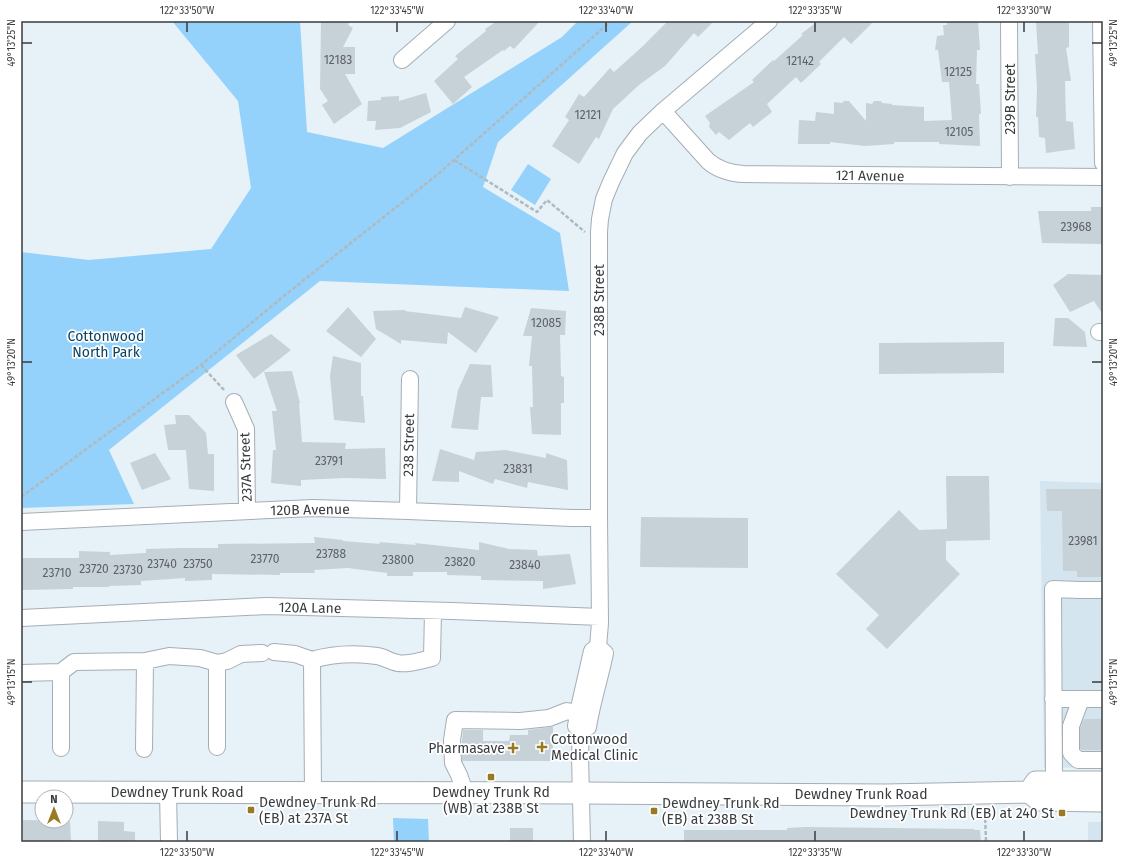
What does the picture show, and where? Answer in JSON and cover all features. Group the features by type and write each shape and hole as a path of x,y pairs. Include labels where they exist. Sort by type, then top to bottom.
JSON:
{"main road":[{"path":"1029,792 1036,782 1103,782"},
{"name":"Dewdney Trunk Road","path":"21,792 465,792 886,795 1029,792 1039,800 1103,801"}],"street":[{"path":"402,60 448,21"},
{"name":"238B Street","path":"598,647 600,617 600,219 604,199 625,153 640,133 663,111 769,21"},
{"name":"239B Street","path":"1009,21 1010,177"},
{"path":"1101,21 1103,163"},
{"name":"121 Avenue","path":"663,111 708,161 713,165 731,173 1103,177"},
{"name":"238 Street","path":"408,511 410,379"},
{"name":"237A Street","path":"234,402 246,428 247,511"},
{"name":"120B Avenue","path":"21,522 313,508 599,518"},
{"path":"1054,782 1053,589 1103,590"},
{"name":"120A Lane","path":"21,618 267,606 600,617"},
{"path":"21,673 60,672 74,662 146,661 169,656 200,658 217,662 227,661 241,654 268,653 295,654 312,660 328,656 354,654 379,656 399,664 417,662 432,658 433,611"},
{"name":"238B Street","path":"582,842 581,731 576,726 592,651 598,647"},
{"name":"238B Street","path":"581,731 588,727 605,653 598,647"},
{"path":"312,660 313,792"},
{"path":"144,748 146,661"},
{"path":"217,662 217,747"},
{"path":"60,672 61,748"},
{"path":"1053,699 1103,699"},
{"path":"1081,699 1070,726 1070,753 1078,760 1103,760"},
{"path":"465,792 453,764 452,740 455,720 520,721 549,718 567,711 578,713"},
{"path":"168,792 169,842"}],"path":[{"path":"21,497 201,365 285,295 437,175 611,21"},
{"path":"454,160 537,212 547,200 584,232 600,232"},
{"path":"201,365 234,402"},
{"path":"985,813 986,842"}],"shaded area":[{"path":"1040,481 1103,483 1103,767 1044,768"},
{"path":"1088,822 1103,822 1103,842 1088,842"}],"green space":[{"name":"Cottonwood North Park","path":"172,21 300,21 307,132 383,148 562,37 578,21 633,21 498,142 483,187 560,233 569,291 320,281 109,450 134,504 21,508 21,252 89,260 211,249 251,188 238,101"},
{"path":"528,164 551,179 535,205 511,190"},
{"path":"393,818 428,819 429,842 394,842"}],"building":[{"path":"321,21 350,21 348,25 353,28 343,47 355,47 355,74 345,74 362,104 334,124 322,105 328,101 320,89"},
{"path":"497,21 540,21 514,49 510,46 464,77 472,87 453,104 434,81 458,59 455,56 486,31 485,29"},
{"path":"668,21 714,21 698,37 694,33 665,66 639,85 613,109 599,139 596,137 579,164 552,146 569,120 565,117 579,94 584,97 610,68 614,72"},
{"path":"818,21 874,21 851,44 844,37 819,62 821,64 801,83 796,77 767,104 772,112 753,127 750,123 729,140 719,132 716,135 709,127 710,123 705,116 754,82 752,80 803,35 801,34"},
{"path":"947,21 978,21 980,50 977,50 976,84 979,84 981,114 979,114 980,146 939,144 939,142 894,142 894,144 865,146 830,142 830,144 798,144 799,120 815,121 816,112 834,114 834,102 842,103 844,101 849,101 866,121 866,103 872,104 874,101 881,101 882,103 892,105 924,107 924,121 952,120 949,82 942,82 938,50 935,50 937,36 944,35 943,25 947,25"},
{"path":"1036,21 1069,21 1069,47 1066,48 1071,81 1065,81 1066,121 1073,122 1075,149 1046,153 1045,138 1039,137 1038,117 1036,117 1037,88 1035,54 1038,54"},
{"path":"426,93 431,112 400,128 375,130 376,121 367,121 368,101 381,100 381,97 399,96 399,101"},
{"path":"1091,207 1103,207 1103,244 1042,243 1038,211 1091,211"},
{"path":"1068,274 1103,275 1103,315 1094,301 1070,312 1053,285"},
{"path":"348,307 376,339 361,357 326,331"},
{"path":"465,307 499,317 476,353 448,332 447,344 401,340 401,344 376,329 373,311 405,310 461,318"},
{"path":"531,308 566,311 565,335 560,335 561,376 564,377 564,403 561,403 561,435 532,434 530,407 533,407 532,366 529,366 532,336 523,336"},
{"path":"1055,318 1068,318 1085,332 1087,347 1053,346"},
{"path":"271,334 291,350 254,379 236,355"},
{"path":"1004,342 1004,373 879,374 879,343"},
{"path":"333,356 361,363 361,396 363,396 365,423 334,420 330,376"},
{"path":"470,364 491,365 493,397 481,397 478,430 451,428 458,390"},
{"path":"292,371 300,403 302,442 346,443 345,449 385,448 386,479 344,478 301,480 301,486 271,483 273,450 276,450 272,411 277,411 264,372"},
{"path":"175,415 189,415 206,433 208,454 214,454 214,491 189,489 186,450 168,450 164,425 176,424"},
{"path":"440,449 474,460 476,452 506,450 546,458 546,453 567,460 568,490 528,482 527,488 495,479 493,484 459,471 459,482 432,481"},
{"path":"155,453 171,479 142,490 130,463"},
{"path":"946,476 989,476 990,540 946,541 946,560 960,574 887,649 866,629 879,615 836,574 899,510 919,530 947,529"},
{"path":"1046,489 1103,489 1103,577 1077,577 1077,571 1063,571 1062,511 1047,511"},
{"path":"641,517 748,518 748,568 640,567"},
{"path":"314,537 380,544 379,542 416,545 415,543 479,550 479,542 509,549 537,550 538,556 570,554 576,584 543,589 543,581 481,580 481,576 447,575 447,572 413,572 413,576 387,576 387,573 348,568 314,570 315,573 280,573 280,575 212,574 212,580 185,581 185,578 141,581 141,585 21,590 21,558 79,558 79,551 110,552 110,555 146,553 146,549 218,548 218,544 315,543"},
{"path":"1084,719 1103,719 1103,750 1080,749 1080,728"},
{"path":"553,727 553,761 462,761 463,730 483,730 483,741 509,741 510,735 528,735 528,730"},
{"path":"23,820 34,820 34,829 70,829 71,842 23,842"},
{"path":"98,821 124,822 124,831 135,832 135,842 98,842"},
{"path":"510,828 533,828 533,842 510,842"},
{"path":"787,828 974,829 980,830 981,842 684,842 684,830 787,830"}],"place":[{"name":"Cottonwood Medical Clinic","path":"542,747"},
{"name":"Pharmasave","path":"513,748"},
{"name":"Dewdney Trunk Rd (WB) at 238B St","path":"491,777"},
{"name":"Dewdney Trunk Rd (EB) at 237A St","path":"251,810"},
{"name":"Dewdney Trunk Rd (EB) at 238B St","path":"654,811"},
{"name":"Dewdney Trunk Rd (EB) at 240 St","path":"1062,813"}]}
